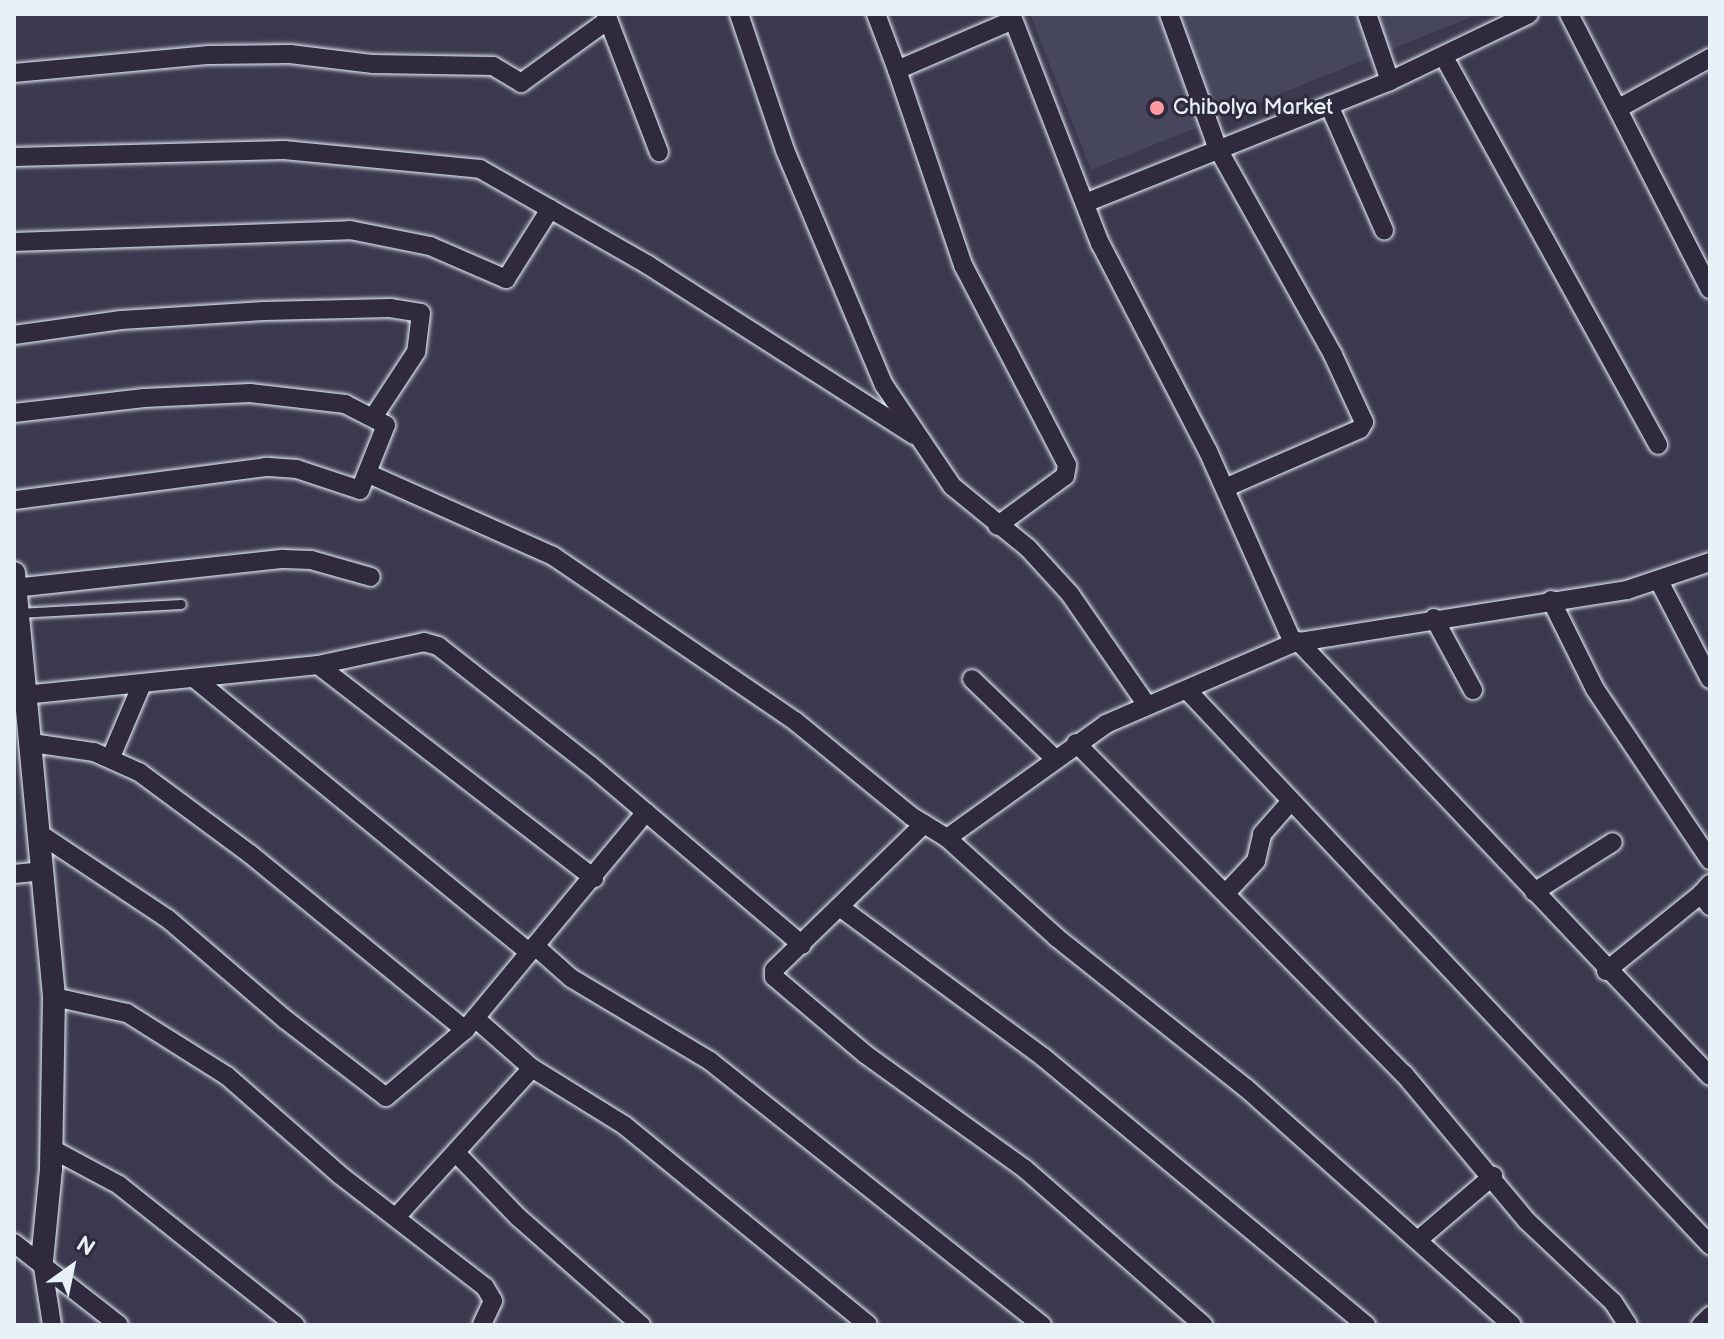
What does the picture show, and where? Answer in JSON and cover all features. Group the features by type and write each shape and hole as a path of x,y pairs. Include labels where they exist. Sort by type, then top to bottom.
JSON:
{"street":[{"path":"739,14 816,229 884,385 914,435 952,486 997,526 1028,548 1070,594 1147,705"},
{"path":"876,14 963,265 1067,465 1065,476 997,526"},
{"path":"1169,14 1218,149 1333,355 1364,422 1360,429 1225,488"},
{"path":"1367,14 1390,81"},
{"path":"1085,203 1390,81 1529,14"},
{"path":"1569,14 1710,289"},
{"path":"14,73 209,55 290,54 373,64 493,66 521,83 607,17 659,152"},
{"path":"897,70 1012,17 1085,203 1131,308 1225,488 1295,642 1606,971 1710,1076"},
{"path":"1444,57 1658,445"},
{"path":"1619,108 1708,63"},
{"path":"1329,105 1384,230"},
{"path":"14,157 253,149 462,164 550,209 914,435"},
{"path":"14,242 350,230 430,246 506,279 550,209"},
{"path":"14,335 121,320 264,311 390,308 421,313 412,363 374,416"},
{"path":"14,413 144,398 250,393 322,399 374,416 386,425 369,474 360,490 297,469 266,467 14,500"},
{"path":"369,474 571,566 795,721 924,824 947,838 1056,937 1246,1088 1512,1325"},
{"path":"14,588 283,559 311,560 371,577"},
{"path":"947,838 1076,743 1147,705 1295,642 1660,583 1710,562"},
{"path":"14,573 21,695 32,743 54,997 52,1149 42,1261 52,1325"},
{"path":"1660,583 1710,679"},
{"path":"1551,600 1595,689 1710,860"},
{"path":"1434,618 1473,690"},
{"path":"21,695 318,665 408,645 438,646 646,812 802,945"},
{"path":"318,665 594,878"},
{"path":"194,678 532,949 571,978 710,1061 1042,1325"},
{"path":"972,679 1054,758"},
{"path":"111,757 142,684"},
{"path":"1187,690 1710,1245"},
{"path":"32,743 111,757 139,772 470,1024 532,1068 624,1125 868,1325"},
{"path":"1076,743 1404,1074 1493,1176 1527,1221 1613,1302 1628,1325"},
{"path":"1226,893 1256,861 1262,834 1291,801"},
{"path":"40,834 168,919 286,1020 386,1097 470,1024 646,812"},
{"path":"924,824 774,970 774,977 865,1054 1025,1169 1203,1325"},
{"path":"1534,892 1613,842"},
{"path":"14,874 41,871"},
{"path":"1606,971 1707,895"},
{"path":"841,908 1043,1057 1366,1325"},
{"path":"54,997 127,1013 186,1047 485,1287 493,1301 482,1325"},
{"path":"397,1216 457,1154 532,1068"},
{"path":"52,1149 119,1185 295,1325"},
{"path":"457,1154 507,1207 641,1325"},
{"path":"1418,1240 1493,1176"},
{"path":"14,1243 42,1261 119,1325"},
{"path":"1701,1325 1710,1316"}],"lane":[{"path":"18,613 181,604"}],"shaded area":[{"name":"Chibolya Market","path":"1030,14 1479,14 1091,170"}],"place":[{"name":"Chibolya Market","path":"1157,108"}]}
